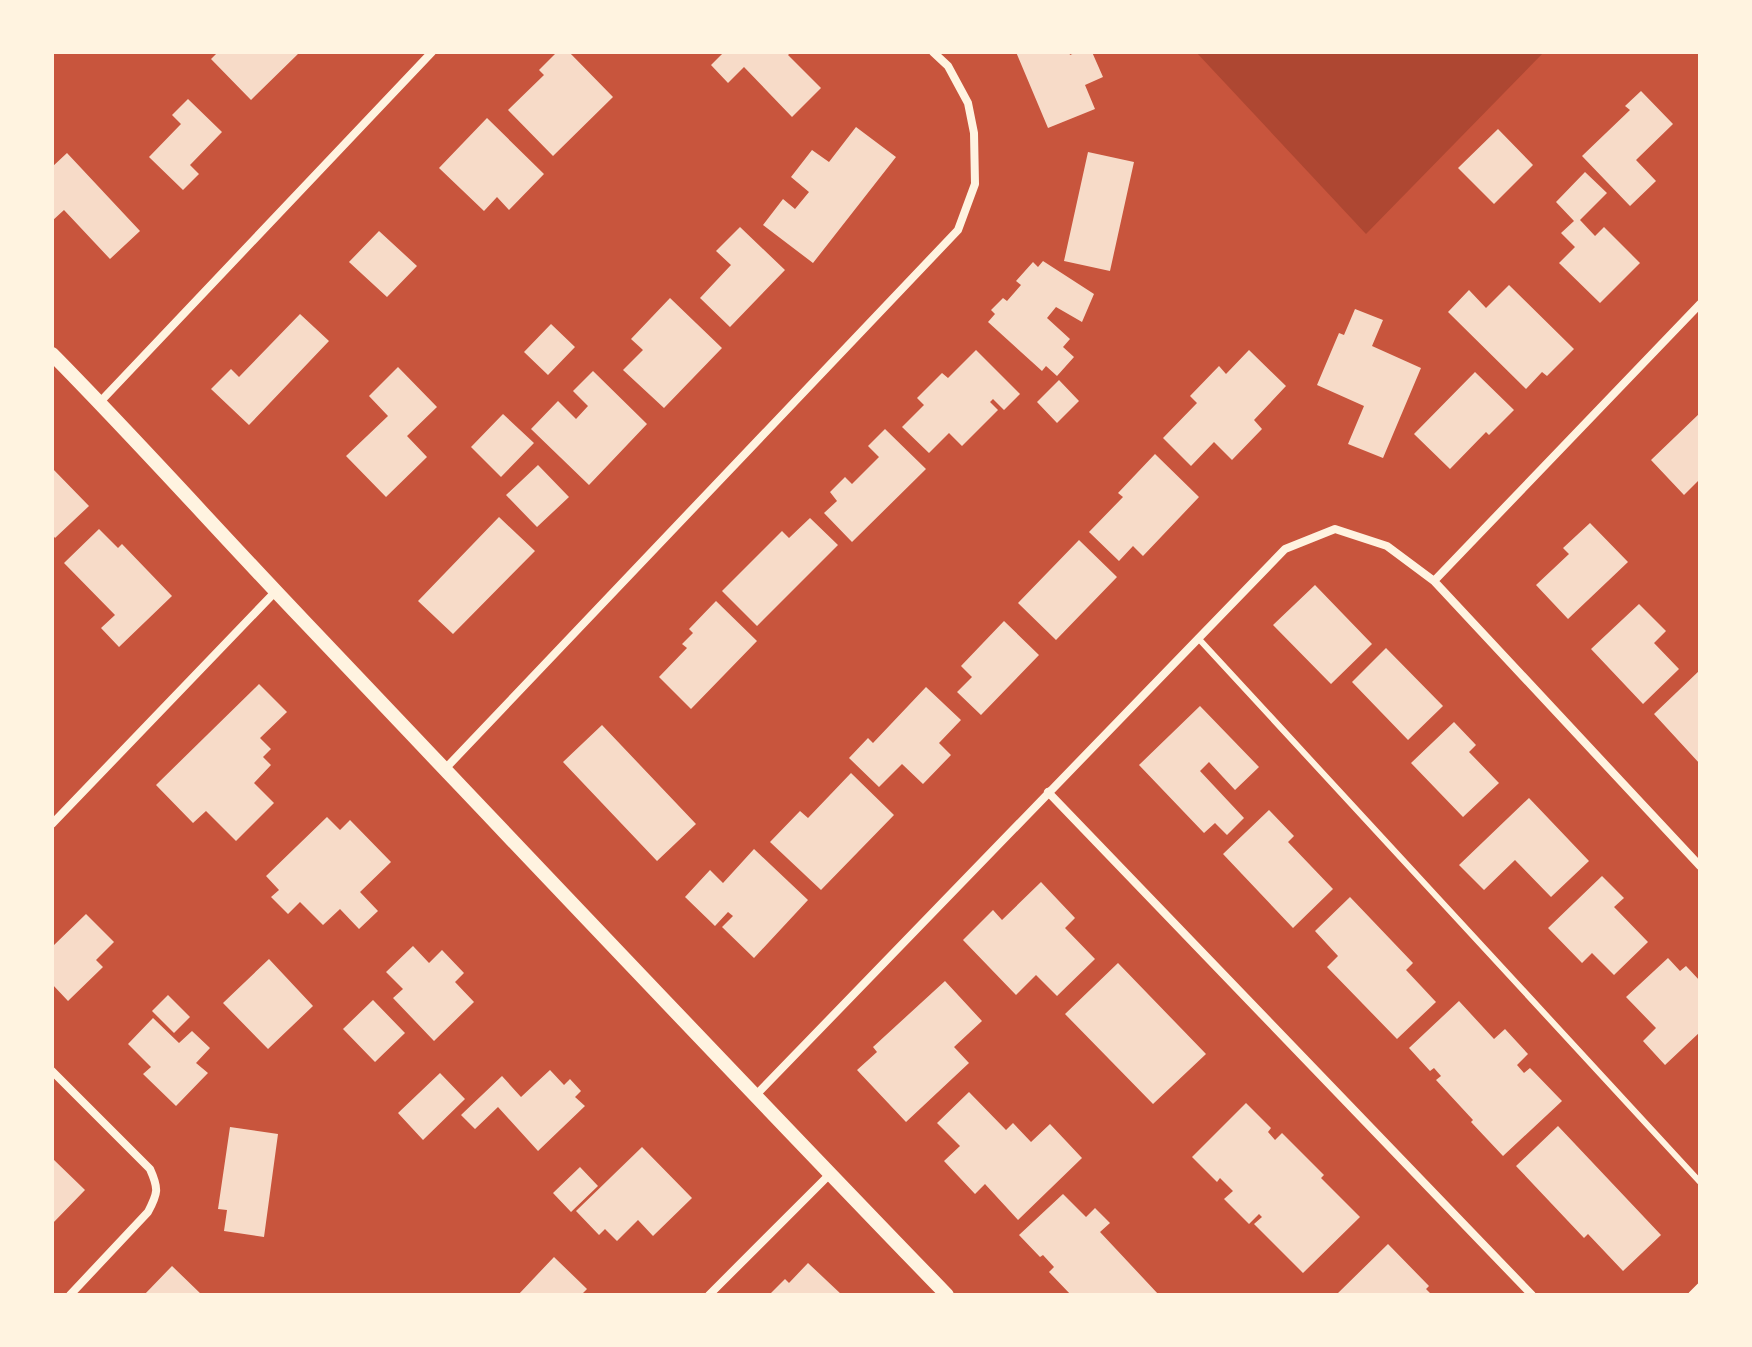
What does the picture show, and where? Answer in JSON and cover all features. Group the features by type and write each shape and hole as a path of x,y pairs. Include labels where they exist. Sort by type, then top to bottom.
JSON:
{"street":[{"path":"100,402 432,52"},
{"path":"445,769 958,230 975,184 974,133 968,103 948,66 933,52"},
{"path":"1434,581 1700,304"},
{"path":"52,354 947,1295"},
{"path":"756,1095 1285,549 1335,529 1387,546 1434,581 1700,866"},
{"path":"52,824 276,591"},
{"path":"1048,792 1532,1295"},
{"path":"52,1071 150,1169 158,1186 156,1198 148,1212 70,1295"},
{"path":"709,1295 830,1174"},
{"path":"1692,1295 1700,1287"}],"lane":[{"path":"1198,638 1700,1182"}],"shaded area":[{"path":"1196,52 1544,52 1366,234"}],"building":[{"path":"218,52 300,52 251,100 211,59"},
{"path":"557,52 569,52 613,97 553,156 508,110 544,75 539,70"},
{"path":"724,52 791,52 788,55 821,88 792,117 744,67 728,83 711,65"},
{"path":"1016,52 1069,52 1070,55 1092,52 1103,77 1085,85 1095,109 1048,128"},
{"path":"1641,91 1673,124 1636,160 1656,181 1630,206 1582,156 1630,110 1625,106"},
{"path":"188,99 222,132 190,165 199,174 183,190 149,157 181,124 172,115"},
{"path":"487,118 544,174 509,210 497,197 484,211 439,168"},
{"path":"856,127 896,157 813,263 763,225 783,199 795,209 809,192 791,177 812,150 829,162"},
{"path":"1498,129 1533,165 1494,204 1458,168"},
{"path":"1088,152 1134,162 1110,271 1064,261"},
{"path":"67,153 140,231 110,259 64,210 52,221 52,167"},
{"path":"1585,172 1607,193 1580,220 1595,236 1604,227 1640,263 1600,303 1559,263 1575,247 1561,233 1574,221 1556,202"},
{"path":"740,227 785,270 730,327 700,298 731,265 716,251"},
{"path":"379,231 417,266 387,297 349,262"},
{"path":"1043,261 1094,294 1082,322 1056,307 1047,318 1070,339 1063,347 1074,357 1057,376 1046,366 1042,371 988,322 995,314 991,310 1003,298 1007,301 1021,285 1016,281 1033,262 1038,267"},
{"path":"1509,285 1574,349 1547,376 1542,372 1526,389 1448,312 1469,290 1486,308"},
{"path":"670,298 722,348 664,408 623,370 643,350 631,339"},
{"path":"1355,309 1383,320 1372,346 1421,368 1383,458 1348,444 1364,406 1317,385 1339,333 1344,335"},
{"path":"300,314 329,341 249,425 211,389 231,369 239,377"},
{"path":"551,324 575,347 548,375 524,352"},
{"path":"976,350 1020,394 1004,410 993,399 990,402 998,410 962,446 949,433 929,453 902,427 924,405 917,398 942,373 948,378"},
{"path":"1249,350 1286,386 1254,420 1262,429 1232,460 1214,442 1191,466 1163,438 1197,403 1190,396 1219,366 1226,374"},
{"path":"398,367 437,407 407,436 427,457 386,497 346,456 388,416 369,396"},
{"path":"593,371 647,424 589,485 531,429 558,401 576,419 588,406 573,391"},
{"path":"1475,372 1514,410 1489,435 1486,432 1450,469 1414,434"},
{"path":"1059,380 1079,401 1057,423 1037,402"},
{"path":"1700,413 1700,479 1684,495 1651,460"},
{"path":"503,414 534,443 501,477 471,447"},
{"path":"885,429 926,469 852,542 824,513 837,501 830,492 845,477 852,484 879,457 868,446"},
{"path":"1155,454 1199,497 1143,556 1133,546 1119,561 1089,532 1123,497 1118,493"},
{"path":"538,465 569,497 537,527 506,495"},
{"path":"52,468 89,506 55,538 52,534"},
{"path":"499,517 535,551 453,634 418,601"},
{"path":"810,518 838,545 757,626 722,591 782,531 789,538"},
{"path":"1590,523 1628,562 1568,619 1536,585 1569,554 1563,548"},
{"path":"99,529 118,548 122,544 172,596 119,647 101,628 115,615 64,563"},
{"path":"1079,540 1117,577 1056,640 1018,603"},
{"path":"1315,585 1372,644 1331,684 1273,625"},
{"path":"716,601 757,641 691,709 659,677 687,648 682,644 693,633 689,629"},
{"path":"1639,604 1666,631 1654,643 1679,669 1643,704 1591,649"},
{"path":"1004,621 1039,655 981,715 957,692 972,677 961,666"},
{"path":"1386,648 1443,706 1408,740 1352,682"},
{"path":"1700,670 1700,764 1654,714"},
{"path":"259,684 287,712 260,738 271,749 263,757 271,765 254,783 274,803 236,841 206,811 193,823 156,785"},
{"path":"926,687 961,720 939,743 951,755 923,784 902,764 879,787 849,758 868,738 873,743"},
{"path":"1200,706 1259,767 1235,790 1209,762 1200,771 1244,818 1227,835 1215,823 1204,833 1139,765"},
{"path":"1454,722 1476,745 1469,752 1499,783 1463,817 1411,763"},
{"path":"602,725 696,824 657,861 563,762"},
{"path":"851,773 894,815 821,890 770,842 800,811 808,818"},
{"path":"1529,798 1589,861 1551,897 1515,860 1484,890 1459,865"},
{"path":"1269,810 1294,836 1288,842 1333,889 1293,928 1223,854"},
{"path":"327,817 340,830 350,820 391,862 360,892 378,911 359,929 340,909 323,925 300,902 288,914 271,897 279,890 266,876"},
{"path":"754,849 808,900 754,958 722,927 733,916 728,912 715,926 685,897 710,870 723,883"},
{"path":"1602,876 1624,898 1614,907 1648,942 1614,975 1592,953 1582,963 1548,928"},
{"path":"1041,882 1075,918 1065,928 1095,959 1057,996 1036,975 1016,995 963,940 993,910 1002,920"},
{"path":"1350,897 1413,963 1406,970 1436,1002 1397,1039 1327,967 1338,956 1315,931"},
{"path":"86,914 114,942 96,960 103,967 68,1001 52,984 52,947"},
{"path":"413,946 429,963 442,950 464,973 455,982 474,1002 434,1041 393,998 403,989 386,972"},
{"path":"1668,958 1680,971 1686,966 1700,981 1700,1032 1665,1065 1643,1041 1656,1028 1626,997"},
{"path":"269,959 313,1006 268,1049 223,1003"},
{"path":"1118,963 1206,1054 1153,1104 1065,1014"},
{"path":"945,981 982,1021 954,1047 969,1063 906,1122 857,1070 877,1052 873,1047"},
{"path":"168,995 190,1017 174,1033 152,1011"},
{"path":"373,1000 405,1033 375,1062 343,1029"},
{"path":"1459,1001 1494,1039 1505,1029 1528,1054 1517,1065 1524,1073 1530,1068 1562,1101 1503,1156 1436,1080 1441,1076 1434,1068 1430,1071 1409,1048"},
{"path":"153,1018 179,1043 192,1031 210,1048 196,1063 208,1073 176,1106 143,1074 151,1067 128,1044"},
{"path":"550,1070 564,1085 570,1079 581,1091 575,1097 585,1106 538,1151 498,1107 475,1129 461,1115 502,1076 521,1097"},
{"path":"440,1073 465,1099 423,1140 398,1113"},
{"path":"969,1092 1006,1130 1013,1123 1031,1142 1050,1124 1082,1158 1018,1220 985,1184 975,1194 944,1161 960,1146 937,1123"},
{"path":"1246,1103 1271,1128 1268,1132 1275,1140 1282,1133 1360,1217 1303,1273 1254,1224 1262,1217 1259,1214 1249,1224 1224,1199 1233,1191 1220,1178 1217,1182 1192,1157"},
{"path":"1558,1126 1661,1235 1623,1271 1588,1234 1584,1238 1516,1166"},
{"path":"230,1127 278,1134 264,1237 224,1231 227,1210 218,1209"},
{"path":"642,1147 692,1198 653,1236 638,1220 617,1241 605,1229 599,1235 576,1211"},
{"path":"52,1158 85,1190 52,1224"},
{"path":"580,1167 598,1186 571,1212 553,1193"},
{"path":"1063,1194 1086,1217 1095,1208 1110,1223 1100,1232 1159,1295 1071,1295 1049,1272 1054,1267 1019,1235"},
{"path":"1388,1244 1429,1286 1426,1289 1432,1295 1336,1295"},
{"path":"554,1257 587,1289 581,1295 518,1295"},
{"path":"808,1263 842,1295 769,1295 785,1279 789,1283"},
{"path":"172,1266 202,1295 144,1295"}]}
